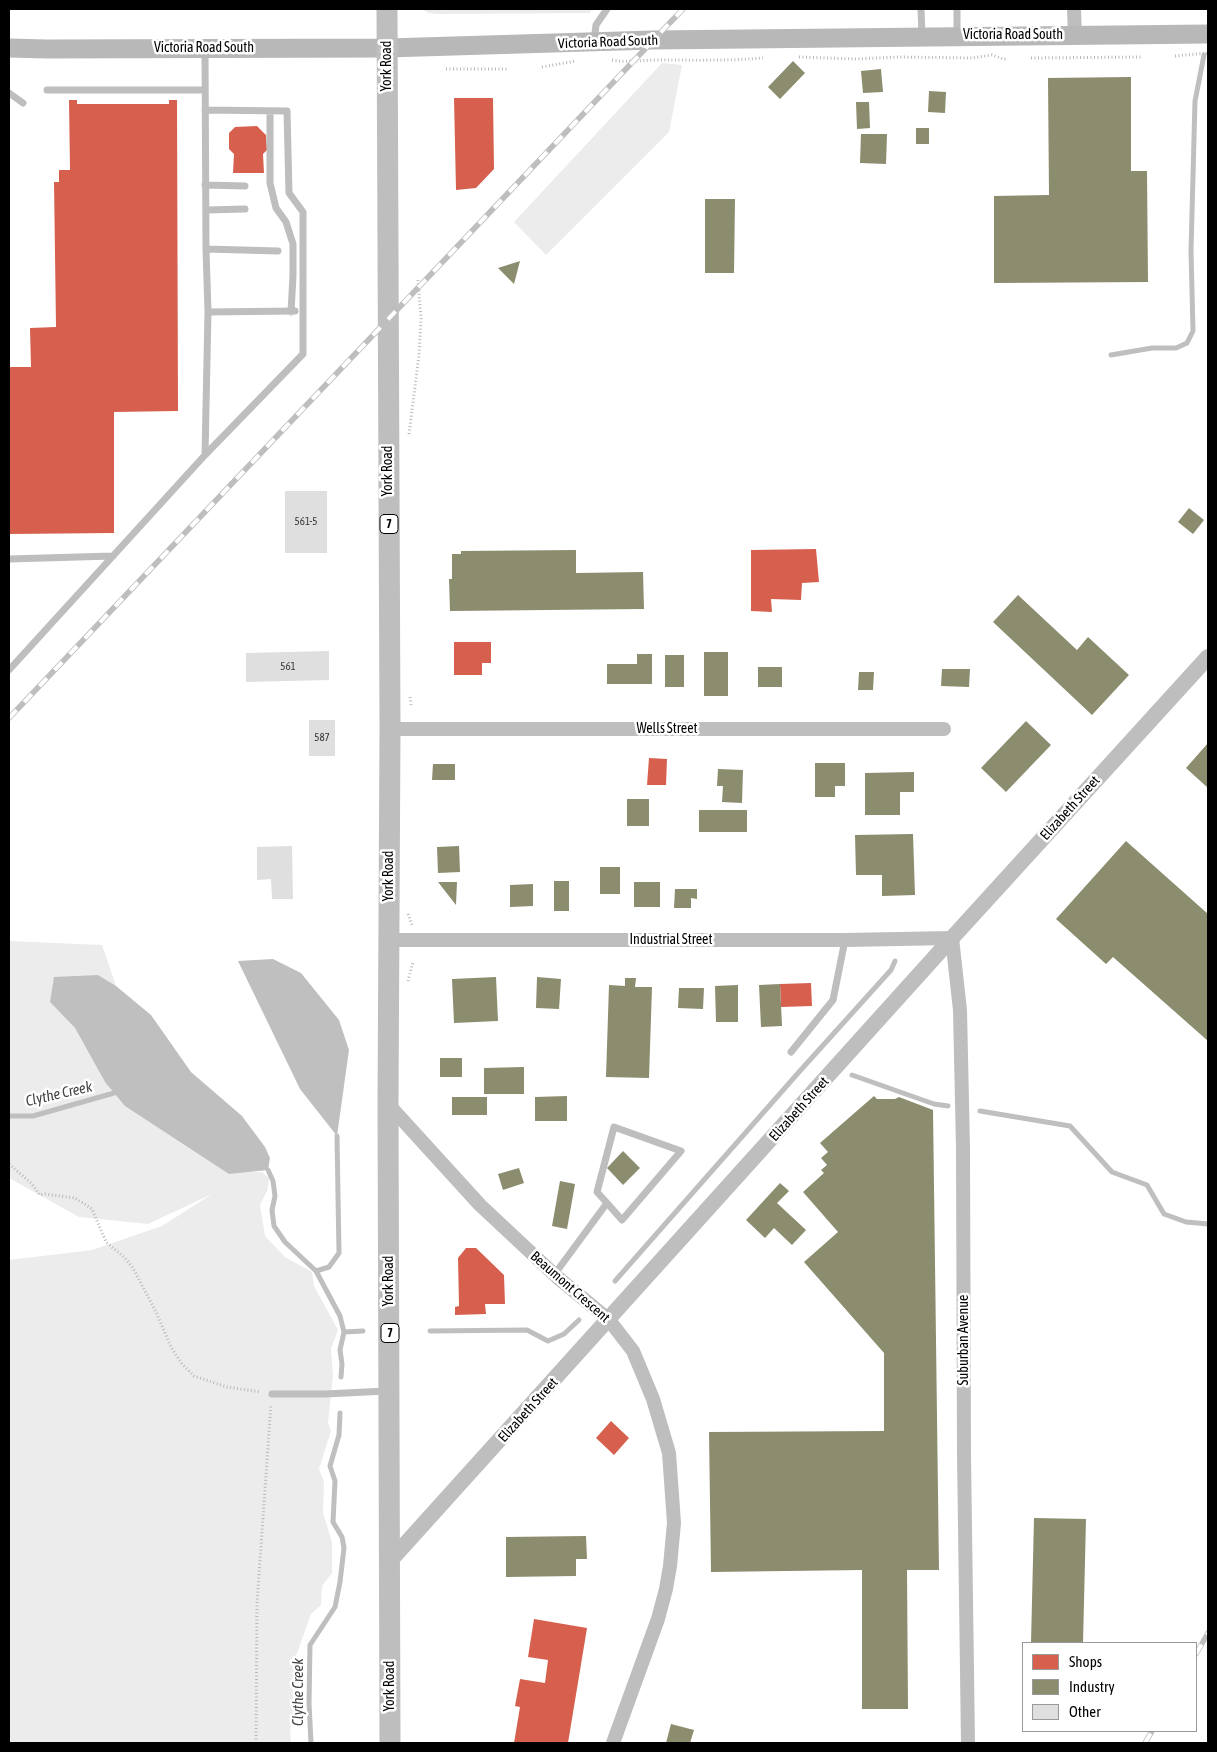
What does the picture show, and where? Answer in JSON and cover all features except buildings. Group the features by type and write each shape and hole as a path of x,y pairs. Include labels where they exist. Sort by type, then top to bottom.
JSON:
{"main road":[{"name":"York Road","path":"387,9 390,729 388,1104 390,1743"},
{"name":"Victoria Road South","path":"9,48 387,48 653,40 1208,34"}],"street":[{"path":"1074,9 1075,35"},
{"name":"Elizabeth Street","path":"390,1561 1208,657"},
{"name":"Wells Street","path":"390,729 944,729"},
{"name":"Industrial Street","path":"389,940 845,940 952,938"},
{"name":"Suburban Avenue","path":"952,938 960,1010 963,1148 964,1454 968,1743"},
{"name":"Beaumont Crescent","path":"388,1104 480,1205 554,1275 609,1320 633,1351 653,1399 669,1453 674,1524 670,1566 658,1619 613,1743"}],"lane":[{"path":"594,42 596,25 607,9"},
{"path":"921,9 922,36"},
{"path":"957,9 957,36"},
{"path":"205,455 208,312 205,185 206,48"},
{"path":"47,90 205,90"},
{"path":"9,93 23,103"},
{"path":"9,670 205,455 303,354 303,212 289,193 287,111 206,110"},
{"path":"270,111 270,183 276,208 286,222 293,244 291,312"},
{"path":"205,185 244,186"},
{"path":"206,210 245,209"},
{"path":"206,248 278,251"},
{"path":"208,312 303,311"},
{"path":"9,559 114,556"},
{"path":"791,1052 833,1000 845,940"},
{"path":"614,1127 680,1151 622,1220 607,1203 597,1192 614,1127"},
{"path":"554,1275 607,1203"},
{"path":"272,1394 390,1391"}],"path":[{"path":"1175,56 1208,53"},
{"path":"792,58 856,59 898,56 972,58 992,55 1008,59"},
{"path":"1031,58 1142,57"},
{"path":"604,60 625,62 772,58"},
{"path":"542,67 578,61"},
{"path":"446,68 508,69"},
{"path":"9,1164 31,1183 40,1194 75,1198 92,1209 106,1242 132,1268 156,1312 171,1347 182,1364 194,1376 227,1387 272,1394 257,1603 256,1743"}],"shaded area":[{"path":"421,9 592,9 590,13 436,14"},
{"path":"662,63 682,65 669,132 546,255 514,222"},
{"path":"9,941 102,945 116,986 98,975 50,1002 75,1028 105,1082 229,1174 262,1172 269,1178 268,1189 260,1205 265,1236 285,1257 312,1272 314,1286 338,1330 331,1349 333,1375 328,1423 331,1431 319,1469 324,1482 323,1513 332,1542 332,1573 322,1586 321,1605 311,1614 295,1659 298,1703 292,1719 291,1743 9,1743 9,1260 92,1250 162,1226 212,1194 148,1224 79,1217 9,1178"},
{"path":"273,959 301,973 339,1020 349,1050 337,1136 300,1089 238,961"},
{"path":"98,975 116,986 151,1015 191,1072 242,1116 265,1147 270,1158 268,1170 229,1174 125,1106 105,1082 75,1028 50,1002 54,977"}],"waterway":[{"path":"1111,355 1152,348 1176,348 1187,343 1193,331 1191,251 1195,101 1204,55"},
{"path":"615,1281 891,970 895,961"},
{"path":"852,1075 934,1104 948,1106"},
{"name":"Clythe Creek","path":"9,1116 33,1116 114,1093"},
{"path":"980,1111 1070,1126 1112,1172 1147,1185 1164,1214 1186,1222 1208,1224"},
{"path":"316,1271 329,1267 339,1253 337,1136"},
{"name":"Clythe Creek","path":"268,1170 273,1181 275,1196 272,1210 274,1226 285,1242 316,1271 340,1316 344,1332 340,1350 341,1377"},
{"path":"430,1331 527,1330 548,1341 564,1334 579,1320"},
{"path":"344,1332 363,1331"},
{"name":"Clythe Creek","path":"311,1743 309,1703 310,1645 335,1607 344,1548 342,1537 333,1522 335,1481 330,1466 339,1435 340,1413"}],"railway":[{"path":"9,718 683,9"},
{"path":"1197,1652 1208,1633"},
{"path":"1145,1743 1151,1732"}]}
